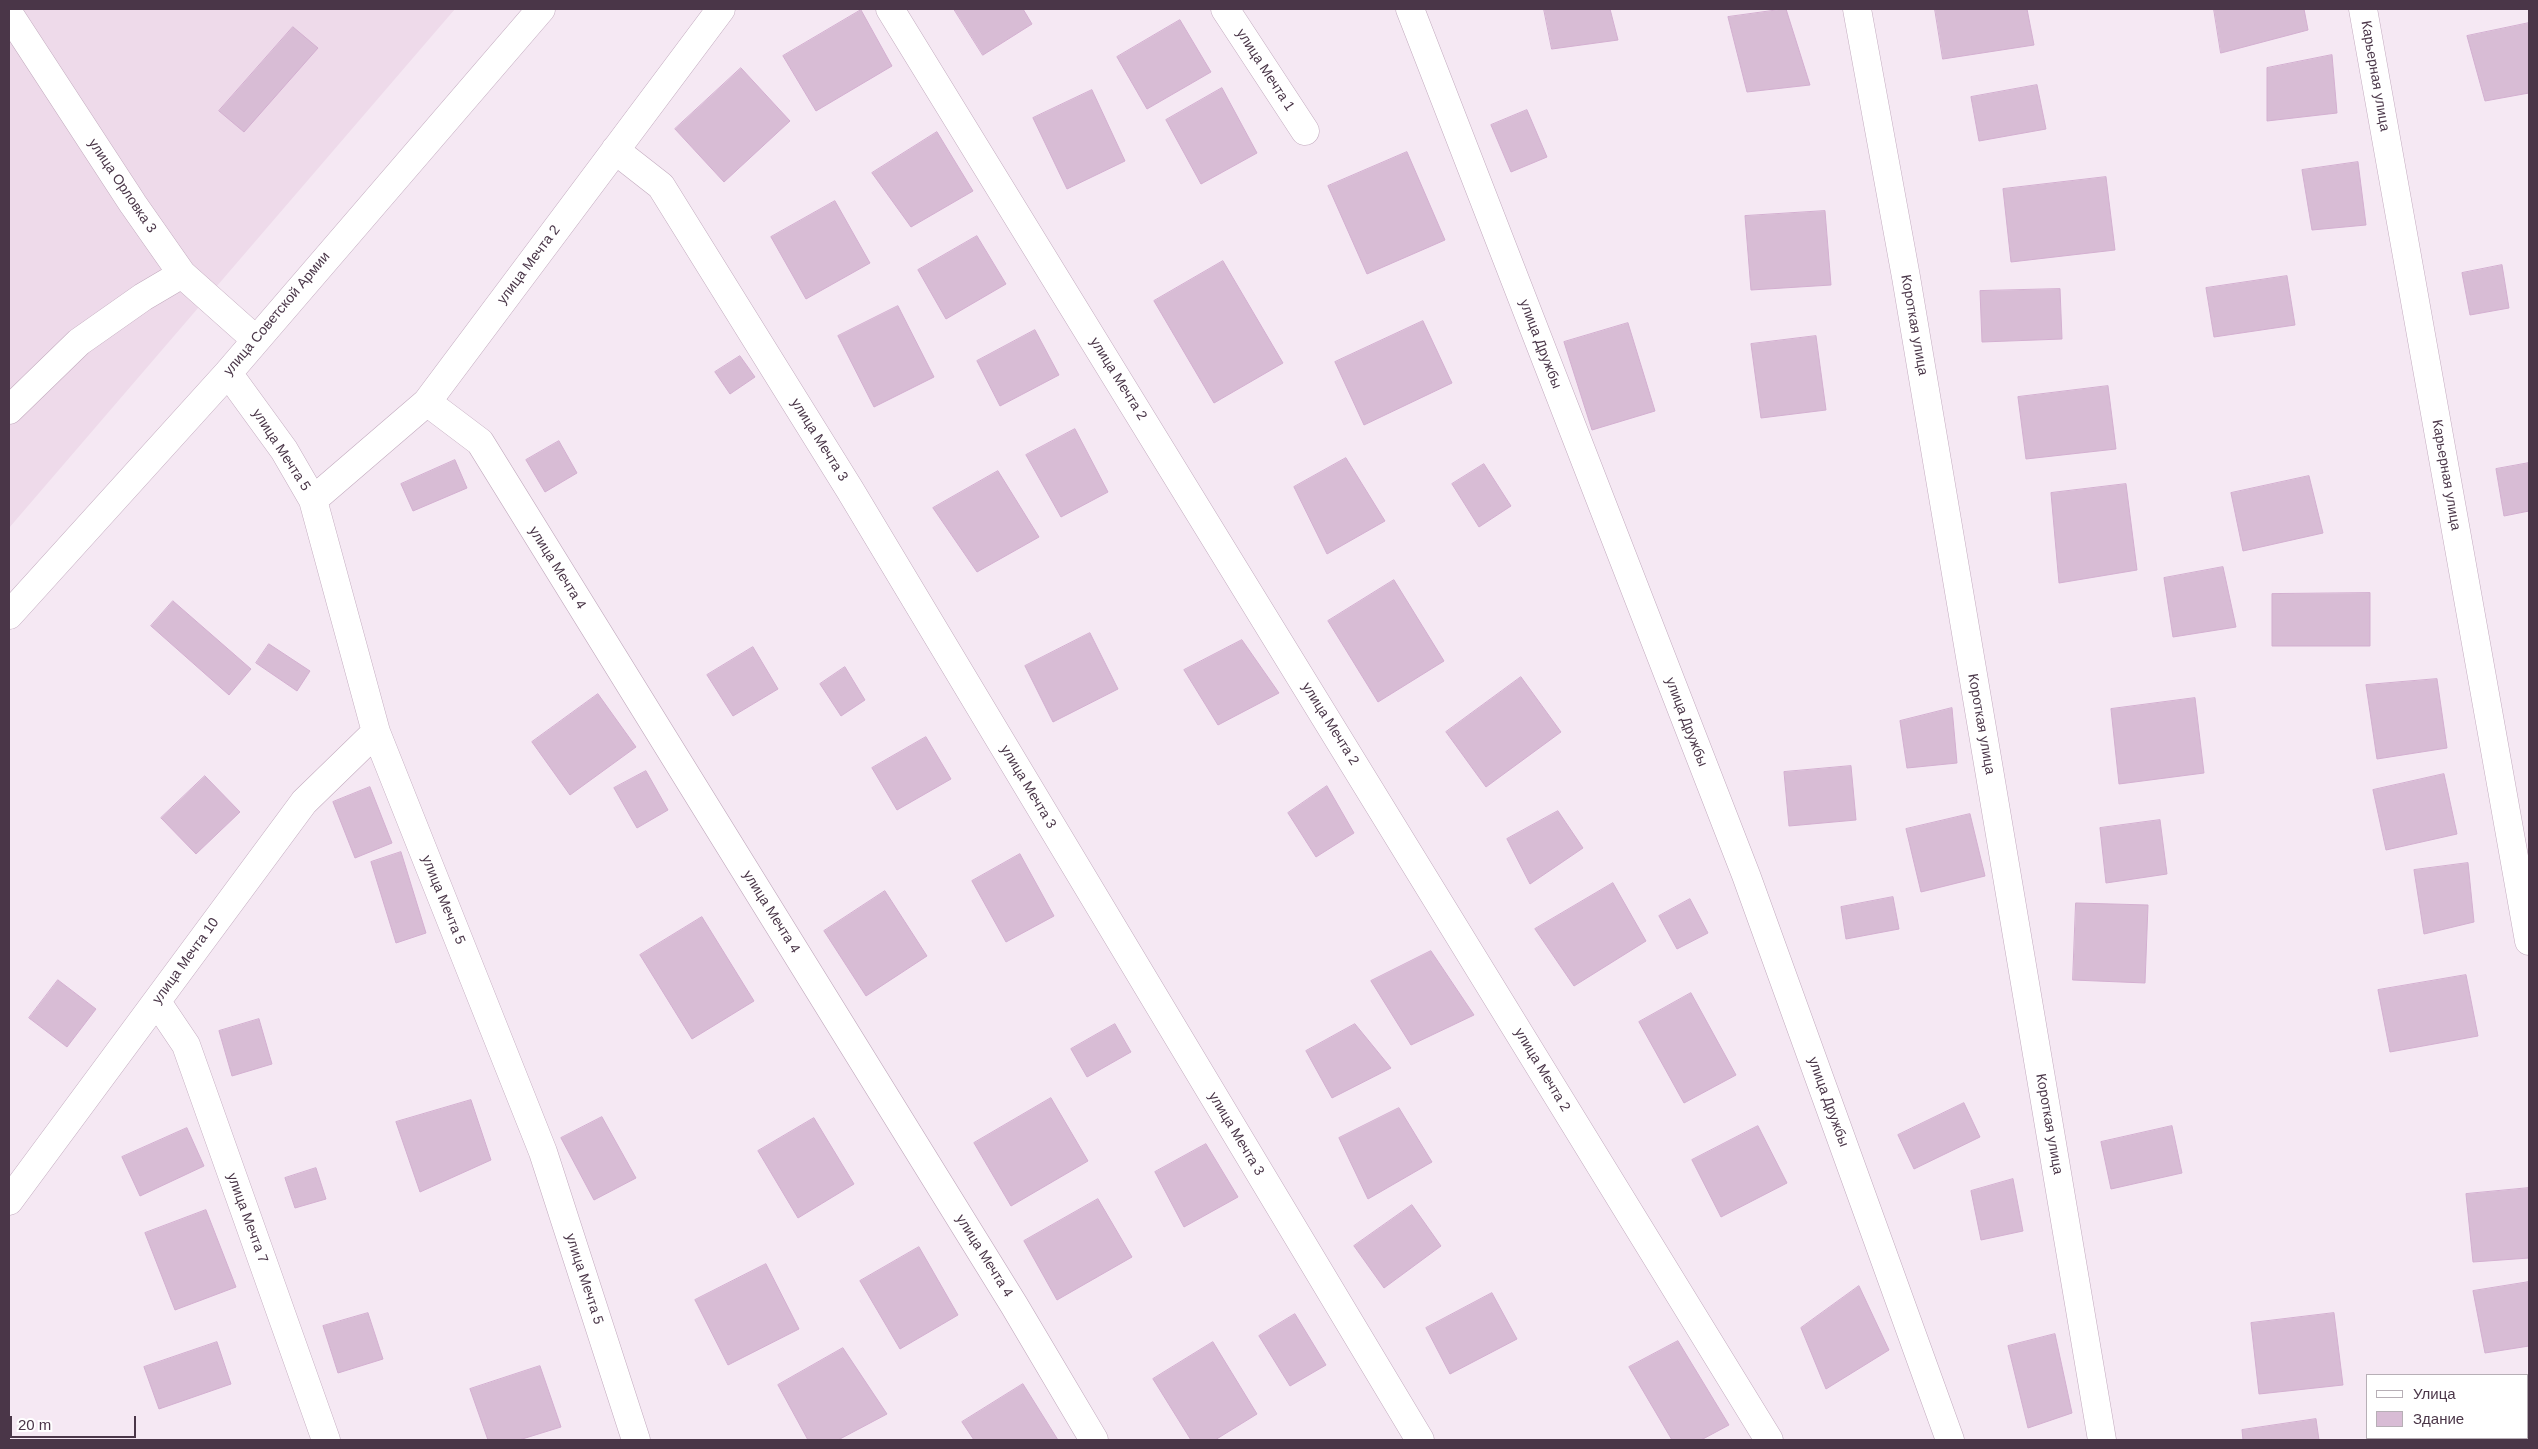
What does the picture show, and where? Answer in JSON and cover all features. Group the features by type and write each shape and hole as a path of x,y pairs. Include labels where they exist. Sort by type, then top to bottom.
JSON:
{"street":[{"name":"улица Советской Армии","path":"9,615 228,372 541,9"},
{"name":"улица Мечта 2","path":"313,500 427,402 722,9"},
{"name":"улица Мечта 2","path":"890,9 1769,1440"},
{"name":"улица Мечта 1","path":"1225,9 1305,131"},
{"name":"улица Дружбы","path":"1410,9 1746,875 1950,1440"},
{"name":"Короткая улица","path":"1857,9 1911,307 2102,1440"},
{"name":"Карьерная улица","path":"2363,9 2529,942"},
{"name":"улица Орловка 3","path":"9,14 133,204 182,274 256,339"},
{"name":"улица Мечта 3","path":"615,150 661,186 850,490 1420,1440"},
{"path":"9,410 79,342 143,297 182,274"},
{"name":"улица Мечта 5","path":"228,372 284,450 313,500 376,732 543,1152 636,1440"},
{"name":"улица Мечта 4","path":"427,402 480,442 1014,1305 1094,1440"},
{"name":"улица Мечта 10","path":"9,1201 304,802 376,732"},
{"name":"улица Мечта 7","path":"157,1002 186,1045 326,1440"}],"shaded area":[{"path":"9,9 455,9 9,528"}],"building":[{"path":"954,9 1023,9 1032,24 983,55"},
{"path":"1544,9 1610,9 1618,40 1552,49"},
{"path":"1786,9 1810,85 1747,92 1728,17"},
{"path":"1935,9 2027,9 2034,45 1943,59"},
{"path":"2214,9 2304,9 2308,30 2221,53"},
{"path":"861,10 892,66 816,111 783,56"},
{"path":"1180,20 1211,72 1147,109 1117,57"},
{"path":"2529,23 2529,93 2485,101 2467,36"},
{"path":"293,27 318,48 244,132 219,111"},
{"path":"2332,55 2337,113 2267,121 2267,68"},
{"path":"741,68 790,121 724,182 675,129"},
{"path":"2037,85 2046,129 1979,141 1971,97"},
{"path":"1222,88 1257,153 1201,184 1166,120"},
{"path":"1092,90 1125,161 1067,189 1033,118"},
{"path":"1527,110 1547,157 1511,172 1491,125"},
{"path":"937,132 973,191 911,227 872,173"},
{"path":"1407,152 1445,240 1367,274 1328,186"},
{"path":"2358,162 2366,225 2312,230 2302,170"},
{"path":"2106,177 2115,250 2011,262 2003,189"},
{"path":"835,201 870,263 806,299 771,237"},
{"path":"1825,211 1831,285 1751,290 1745,216"},
{"path":"977,236 1006,284 946,319 918,270"},
{"path":"1223,261 1283,363 1214,403 1154,301"},
{"path":"2502,265 2509,308 2470,315 2462,273"},
{"path":"2287,276 2295,325 2214,337 2206,288"},
{"path":"2060,289 2062,339 1982,342 1980,291"},
{"path":"898,306 934,377 874,407 838,336"},
{"path":"1423,321 1452,383 1364,425 1335,362"},
{"path":"1628,323 1655,411 1592,430 1564,342"},
{"path":"1035,330 1059,375 1000,406 977,361"},
{"path":"1816,336 1826,410 1761,418 1751,344"},
{"path":"740,356 755,377 730,394 715,372"},
{"path":"2108,386 2116,449 2026,459 2018,397"},
{"path":"1075,429 1108,492 1061,517 1026,455"},
{"path":"559,441 577,473 545,492 526,460"},
{"path":"1346,458 1385,521 1327,554 1294,487"},
{"path":"455,460 467,488 413,511 401,484"},
{"path":"2529,463 2529,511 2504,516 2496,469"},
{"path":"1484,464 1511,506 1479,527 1452,484"},
{"path":"998,471 1039,537 977,572 933,508"},
{"path":"2309,476 2323,533 2243,551 2231,493"},
{"path":"2126,484 2137,570 2059,583 2051,493"},
{"path":"2223,567 2236,627 2173,637 2164,578"},
{"path":"1394,580 1444,661 1378,702 1328,621"},
{"path":"2370,593 2370,646 2272,646 2272,594"},
{"path":"173,601 251,669 229,695 151,626"},
{"path":"1090,633 1118,689 1053,722 1025,666"},
{"path":"1242,640 1279,693 1218,725 1184,670"},
{"path":"269,644 310,671 297,691 256,663"},
{"path":"753,647 778,689 733,716 707,675"},
{"path":"845,667 865,700 841,716 820,684"},
{"path":"1521,677 1561,732 1486,787 1446,732"},
{"path":"2437,679 2447,748 2377,759 2366,685"},
{"path":"598,694 636,747 570,795 532,742"},
{"path":"2195,698 2204,773 2119,784 2111,709"},
{"path":"1952,708 1957,763 1907,768 1900,721"},
{"path":"926,737 951,779 897,810 872,768"},
{"path":"1851,766 1856,820 1789,826 1784,772"},
{"path":"646,771 668,810 637,828 614,788"},
{"path":"2444,774 2457,834 2386,850 2373,790"},
{"path":"205,776 240,812 196,854 161,818"},
{"path":"1327,786 1354,833 1316,857 1288,813"},
{"path":"370,787 392,843 355,858 333,802"},
{"path":"1558,811 1583,848 1530,884 1507,839"},
{"path":"1970,814 1985,876 1921,892 1906,829"},
{"path":"2160,820 2167,874 2106,883 2100,828"},
{"path":"401,852 426,933 396,943 371,862"},
{"path":"1020,854 1054,916 1006,942 972,881"},
{"path":"2468,863 2474,922 2424,934 2414,870"},
{"path":"1613,883 1646,941 1574,986 1535,929"},
{"path":"885,891 927,956 866,996 824,931"},
{"path":"1893,897 1899,929 1846,939 1841,907"},
{"path":"1690,899 1708,933 1677,949 1659,916"},
{"path":"2076,903 2148,905 2145,983 2073,980"},
{"path":"702,917 754,1001 692,1039 640,955"},
{"path":"1431,951 1474,1015 1411,1045 1371,981"},
{"path":"2466,975 2478,1036 2390,1052 2378,990"},
{"path":"58,980 96,1009 67,1047 29,1018"},
{"path":"1691,993 1736,1075 1684,1103 1639,1022"},
{"path":"259,1019 272,1064 232,1076 219,1031"},
{"path":"1115,1024 1131,1052 1087,1077 1071,1049"},
{"path":"1355,1024 1391,1068 1332,1098 1306,1051"},
{"path":"1051,1098 1088,1161 1011,1206 974,1143"},
{"path":"471,1100 491,1160 420,1192 396,1122"},
{"path":"1964,1103 1980,1137 1914,1169 1898,1135"},
{"path":"1399,1108 1432,1162 1368,1199 1339,1138"},
{"path":"602,1117 636,1178 594,1200 561,1138"},
{"path":"814,1118 854,1184 798,1218 758,1151"},
{"path":"1758,1126 1787,1183 1721,1217 1692,1160"},
{"path":"2172,1126 2182,1173 2111,1189 2101,1142"},
{"path":"187,1128 204,1166 140,1196 122,1157"},
{"path":"1206,1144 1238,1197 1184,1227 1155,1172"},
{"path":"316,1168 326,1199 295,1208 285,1178"},
{"path":"2013,1179 2023,1231 1981,1240 1971,1191"},
{"path":"2529,1188 2529,1258 2473,1262 2466,1194"},
{"path":"1098,1199 1132,1257 1057,1300 1024,1241"},
{"path":"1412,1205 1441,1246 1384,1288 1354,1246"},
{"path":"206,1210 236,1287 175,1310 145,1233"},
{"path":"919,1247 958,1315 900,1349 860,1281"},
{"path":"766,1264 799,1329 728,1365 695,1300"},
{"path":"2529,1282 2529,1346 2485,1353 2473,1291"},
{"path":"1859,1286 1889,1350 1826,1389 1801,1328"},
{"path":"1492,1293 1517,1339 1450,1374 1426,1328"},
{"path":"368,1313 383,1359 338,1373 323,1326"},
{"path":"2334,1313 2343,1385 2259,1394 2251,1323"},
{"path":"1295,1314 1326,1365 1290,1386 1259,1336"},
{"path":"2055,1334 2072,1413 2028,1428 2008,1346"},
{"path":"1678,1341 1729,1425 1701,1440 1672,1440 1629,1367"},
{"path":"217,1342 231,1384 159,1409 144,1367"},
{"path":"1213,1342 1257,1414 1215,1440 1191,1440 1153,1379"},
{"path":"843,1348 887,1414 838,1440 808,1440 778,1385"},
{"path":"540,1366 561,1427 519,1440 488,1440 470,1389"},
{"path":"1023,1384 1058,1440 974,1440 962,1422"},
{"path":"2316,1419 2319,1440 2243,1440 2242,1430"}]}
